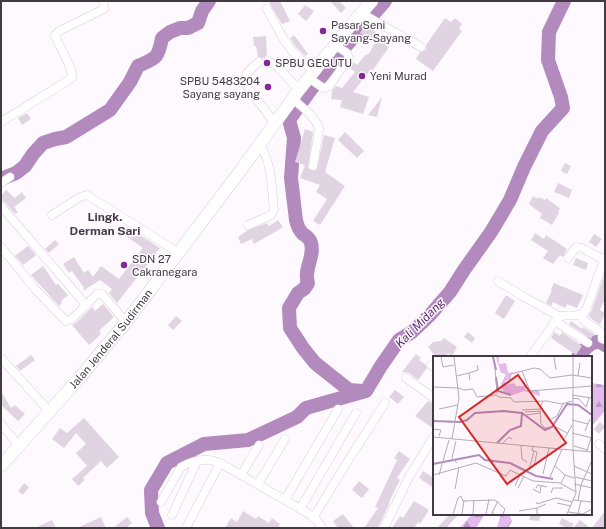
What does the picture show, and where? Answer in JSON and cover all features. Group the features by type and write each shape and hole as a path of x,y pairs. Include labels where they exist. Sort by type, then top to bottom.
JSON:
{"highway":[{"name":"Jalan Jenderal Sudirman","path":"1,466 81,376 126,322 276,124 314,80 337,47 367,17 372,1"}],"street":[{"path":"2,120 72,78 72,71 59,47 55,35 59,31 104,9 103,1"},
{"path":"267,9 292,51 314,80 325,88 329,86 349,60 349,55 337,47"},
{"path":"367,17 422,47"},
{"path":"268,61 276,65 298,100 314,118 319,129 313,166"},
{"path":"259,62 244,78 245,83 276,124"},
{"path":"248,225 271,215 274,210 270,168 260,145"},
{"path":"1,183 10,177"},
{"path":"52,215 80,198 87,196 178,253"},
{"path":"1,206 86,305"},
{"path":"1,247 36,290 66,321 72,319 97,294 102,294 126,322"},
{"path":"531,356 557,319 581,315 588,305 604,258 582,248 576,247 568,258"},
{"path":"498,282 557,319 588,342"},
{"path":"581,315 583,320 602,333 602,339 605,340"},
{"path":"1,358 49,411"},
{"path":"406,378 433,397"},
{"path":"313,518 385,403"},
{"path":"285,500 338,409"},
{"path":"300,509 356,413"},
{"path":"1,424 19,446"},
{"path":"384,528 409,477 433,438"},
{"path":"258,484 285,439"},
{"path":"241,475 259,445"},
{"path":"161,502 181,467 186,464 206,459 220,463 285,500 313,518 322,528"},
{"path":"172,515 197,461"},
{"path":"187,526 220,463"}],"green space":[{"path":"592,383 605,385 605,412 592,426"},
{"path":"471,515 484,515 476,528 460,528"},
{"path":"501,515 509,515 512,521 508,528 497,528"}],"building":[{"path":"268,1 280,1 290,21 282,24"},
{"path":"330,1 339,1 346,8 341,13"},
{"path":"305,5 314,11 306,21 298,14"},
{"path":"445,18 451,22 455,18 462,24 459,28 462,31 433,71 416,59 420,52 426,50 426,45"},
{"path":"365,25 391,42 387,46 389,47 373,70 371,69 353,92 369,97 363,114 340,107 342,100 331,99 332,90 336,86 342,88 355,72 349,67 353,62 357,65 366,54 368,55 375,43 360,33"},
{"path":"294,35 308,54 305,56 290,38"},
{"path":"266,36 267,56 263,58 258,57 256,46 254,46 253,37"},
{"path":"382,97 377,117 368,115"},
{"path":"27,113 31,119 22,125 18,118"},
{"path":"305,129 313,132 308,168 313,171 317,169 324,135 335,138 325,172 345,186 320,225 313,221 327,199 316,192 320,185 300,178 305,165 295,162"},
{"path":"345,132 364,151 357,158 338,140"},
{"path":"565,163 571,166 567,174 561,171"},
{"path":"558,183 572,190 569,198 554,192"},
{"path":"6,190 15,198 22,192 26,198 14,207 18,212 15,214 5,202 1,201 1,196"},
{"path":"533,196 538,199 539,197 545,200 546,198 560,208 559,213 552,225 540,218 542,214 529,204"},
{"path":"278,220 283,227 254,244 252,239 241,244 238,237 248,230 267,223 269,226"},
{"path":"127,227 160,248 117,303 109,293 112,289 100,280 83,291 84,288 72,271 69,273 63,264 74,257 84,273 88,270 93,277 101,266 119,279 143,248 122,233"},
{"path":"535,233 544,239 546,235 567,249 563,257 560,255 553,264 543,258 548,251 531,240"},
{"path":"594,234 602,239 596,247 589,242"},
{"path":"55,240 59,244 49,253 45,249"},
{"path":"28,246 36,255 23,265 15,256"},
{"path":"576,258 588,263 586,270 573,265"},
{"path":"43,266 56,285 58,284 68,295 61,301 62,303 59,306 31,275"},
{"path":"605,273 605,299 600,310 605,313 600,325 588,316 591,312"},
{"path":"554,283 583,295 577,308 567,304 565,308 553,302 551,306 546,303"},
{"path":"506,295 515,301 504,319 495,313"},
{"path":"103,304 114,317 99,331 101,333 99,336 89,345 72,325 92,307 95,311"},
{"path":"176,316 182,321 173,330 168,325"},
{"path":"571,321 582,329 583,327 594,334 591,339 569,324"},
{"path":"468,332 475,338 472,343 464,337"},
{"path":"554,332 560,336 562,332 582,346 576,355 551,338"},
{"path":"444,338 457,347 452,356 448,353 446,356 435,356 428,347 433,342 441,341"},
{"path":"416,354 421,358 419,360 426,365 427,368 418,380 409,373 402,372"},
{"path":"31,355 35,360 20,371 16,366"},
{"path":"395,390 404,397 398,404 389,397"},
{"path":"1,391 11,408 15,405 25,414 18,421 2,406"},
{"path":"428,401 433,404 433,428 415,416"},
{"path":"84,418 119,457 107,468 101,461 83,478 85,480 78,486 72,479 87,466 76,453 86,444 76,433 64,448 52,439 60,428 67,433"},
{"path":"600,422 605,427 599,434 594,429"},
{"path":"399,451 410,459 397,478 400,480 378,528 364,528 378,508 375,507 397,460 394,458"},
{"path":"423,471 433,477 433,487 419,478"},
{"path":"359,481 369,489 362,498 352,490"},
{"path":"24,483 29,487 23,495 18,491"},
{"path":"414,501 429,510 420,524 418,522 414,528 392,528 400,516 403,518"},
{"path":"243,511 256,519 258,516 269,523 272,518 280,524 278,528 225,528 231,518 237,522"},
{"path":"605,511 605,528 592,528"},
{"path":"343,514 354,528 338,528 333,521"},
{"path":"449,515 458,515 446,528 437,528"},
{"path":"531,515 541,515 539,521 529,520"},
{"path":"101,517 106,528 77,528"},
{"path":"127,517 132,523 126,528 113,528"},
{"path":"562,518 574,524 571,528 567,528 559,524"},
{"path":"52,520 56,528 35,528"},
{"path":"580,520 590,528 573,528"}],"waterway":[{"path":"1,179 16,173 25,166 43,143 66,137 110,110 130,82 138,66 155,57 159,50 162,38 170,32 180,28 188,28 198,23 202,11 209,1"},
{"path":"362,391 349,390 315,363 290,328 289,308 298,293 304,289 308,283 307,273 312,248 310,240 300,231 296,220 291,178 294,138 289,120 312,88 345,47 385,1"},
{"name":"Kali Midang","path":"158,528 152,513 151,490 167,463 204,444 248,440 297,417 306,408 366,391 399,340 412,332 430,315 450,292 491,232 510,200 542,131 563,108 561,97 548,60 549,32 564,1"},
{"path":"579,356 593,343 597,342 605,345"}],"place":[{"name":"Pasar Seni Sayang-Sayang","path":"323,31"},
{"name":"SPBU GEGUTU","path":"267,63"},
{"name":"Yeni Murad","path":"362,76"},
{"name":"SPBU 5483204 Sayang sayang","path":"268,87"},
{"name":"SDN 27 Cakranegara","path":"124,265"}],"district":[{"name":"Lingk. Derman Sari","path":"105,224"}]}
